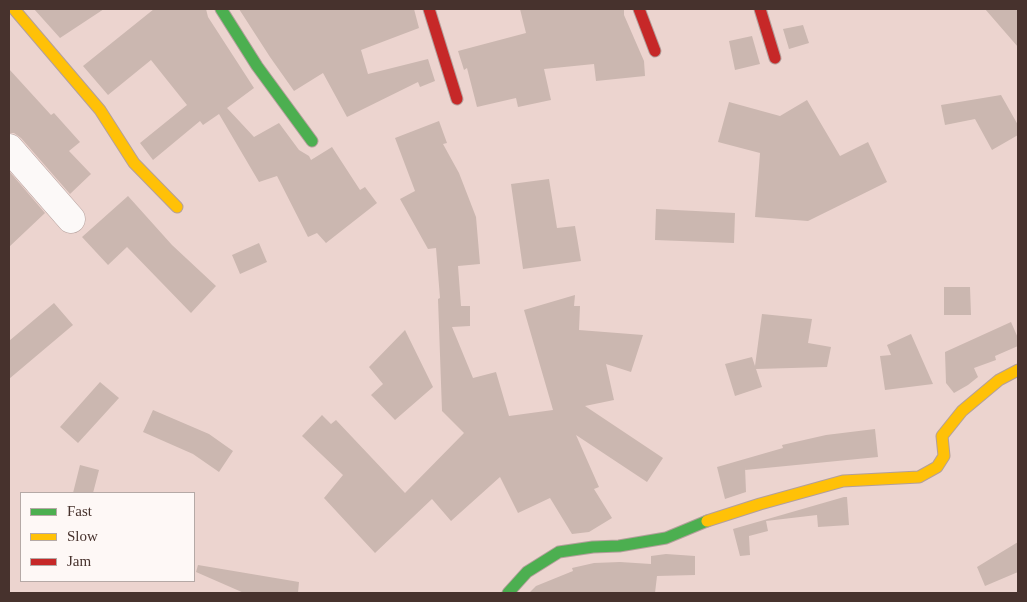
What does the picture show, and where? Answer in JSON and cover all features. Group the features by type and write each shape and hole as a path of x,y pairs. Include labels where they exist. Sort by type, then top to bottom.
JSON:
{"street":[{"path":"14,9 100,110 134,162 177,207"},
{"path":"221,9 257,66 312,141"},
{"path":"429,9 457,99"},
{"path":"639,9 655,51"},
{"path":"760,9 775,58"},
{"path":"9,148 71,219"},
{"path":"508,593 527,572 559,552 593,547 619,546 666,538 690,527 760,504 843,481 919,477 937,467 944,456 942,436 962,411 999,380 1018,370"}],"building":[{"path":"34,9 104,9 60,38"},
{"path":"154,9 206,9 208,17 254,88 227,108 254,137 279,123 299,150 309,156 311,160 332,147 360,190 365,187 377,203 326,243 317,233 308,237 277,176 259,182 219,114 203,125 200,121 153,160 140,143 187,105 151,60 108,95 83,66"},
{"path":"239,9 414,9 419,28 361,50 368,74 428,59 435,81 420,87 418,82 347,117 323,73 294,91"},
{"path":"520,9 624,9 624,15 644,61 645,76 596,81 594,64 544,69 551,100 518,107 516,98 477,107 467,68 464,70 458,51 526,33"},
{"path":"985,9 1018,9 1018,47"},
{"path":"803,25 809,43 789,49 783,29"},
{"path":"752,36 760,64 735,70 729,41"},
{"path":"9,69 51,115 54,113 80,142 69,151 91,174 70,194 21,138 14,133 9,133"},
{"path":"1001,95 1018,125 1018,135 992,150 975,119 945,125 941,105"},
{"path":"807,100 840,156 868,142 887,182 808,221 755,217 760,153 718,142 729,102 780,116"},
{"path":"439,121 447,143 443,144 459,173 476,217 480,264 458,266 461,306 470,306 470,326 452,327 473,378 496,372 509,416 553,410 524,310 575,295 574,306 580,306 579,330 643,335 631,372 606,364 614,400 585,406 663,458 647,482 576,435 599,487 594,489 612,518 589,532 572,534 550,498 518,513 500,477 451,521 432,499 375,553 324,498 343,475 302,436 322,415 331,424 336,420 405,493 464,433 442,411 438,299 440,298 436,248 428,249 400,199 415,191 395,138"},
{"path":"9,171 45,213 9,247"},
{"path":"549,179 557,228 575,226 581,261 523,269 511,184"},
{"path":"128,196 172,245 216,286 191,313 127,247 108,265 82,237"},
{"path":"656,209 735,213 734,243 655,240"},
{"path":"259,243 267,262 240,274 232,255"},
{"path":"944,287 970,287 971,315 944,315"},
{"path":"54,303 73,325 9,379 9,341"},
{"path":"762,314 812,319 808,343 831,347 827,367 756,369 762,387 735,396 725,364 752,357 755,366"},
{"path":"1011,322 1018,338 1018,346 995,356 996,360 974,368 978,377 954,393 946,383 945,352"},
{"path":"405,330 433,387 395,420 371,395 383,384 369,367"},
{"path":"911,334 933,384 885,390 880,356 891,355 887,345"},
{"path":"100,382 119,398 78,443 60,427"},
{"path":"153,410 209,434 233,451 219,472 193,454 143,432"},
{"path":"875,429 878,457 745,470 746,492 725,499 717,467 783,448 782,445 826,435"},
{"path":"80,465 99,470 93,492 73,492"},
{"path":"847,497 849,525 818,527 817,515 766,521 768,531 749,536 750,555 740,556 733,529"},
{"path":"1018,542 1018,572 985,586 977,567"},
{"path":"666,554 695,556 695,575 657,576 655,593 529,593 536,586 573,571 572,568 594,563 651,564 651,556"},
{"path":"198,565 299,582 298,593 244,593 196,572"}],"traffic: fast":[{"path":"221,9 257,66 312,141"},
{"path":"508,593 527,572 559,552 593,547 619,546 666,538 707,521"}],"traffic: slow":[{"path":"14,9 100,110 134,163 177,207"},
{"path":"707,521 843,481 919,477 937,467 944,456 942,436 962,411 999,380 1018,370"}],"traffic: jam":[{"path":"429,9 457,99"},
{"path":"639,9 655,51"},
{"path":"760,9 775,58"}]}
